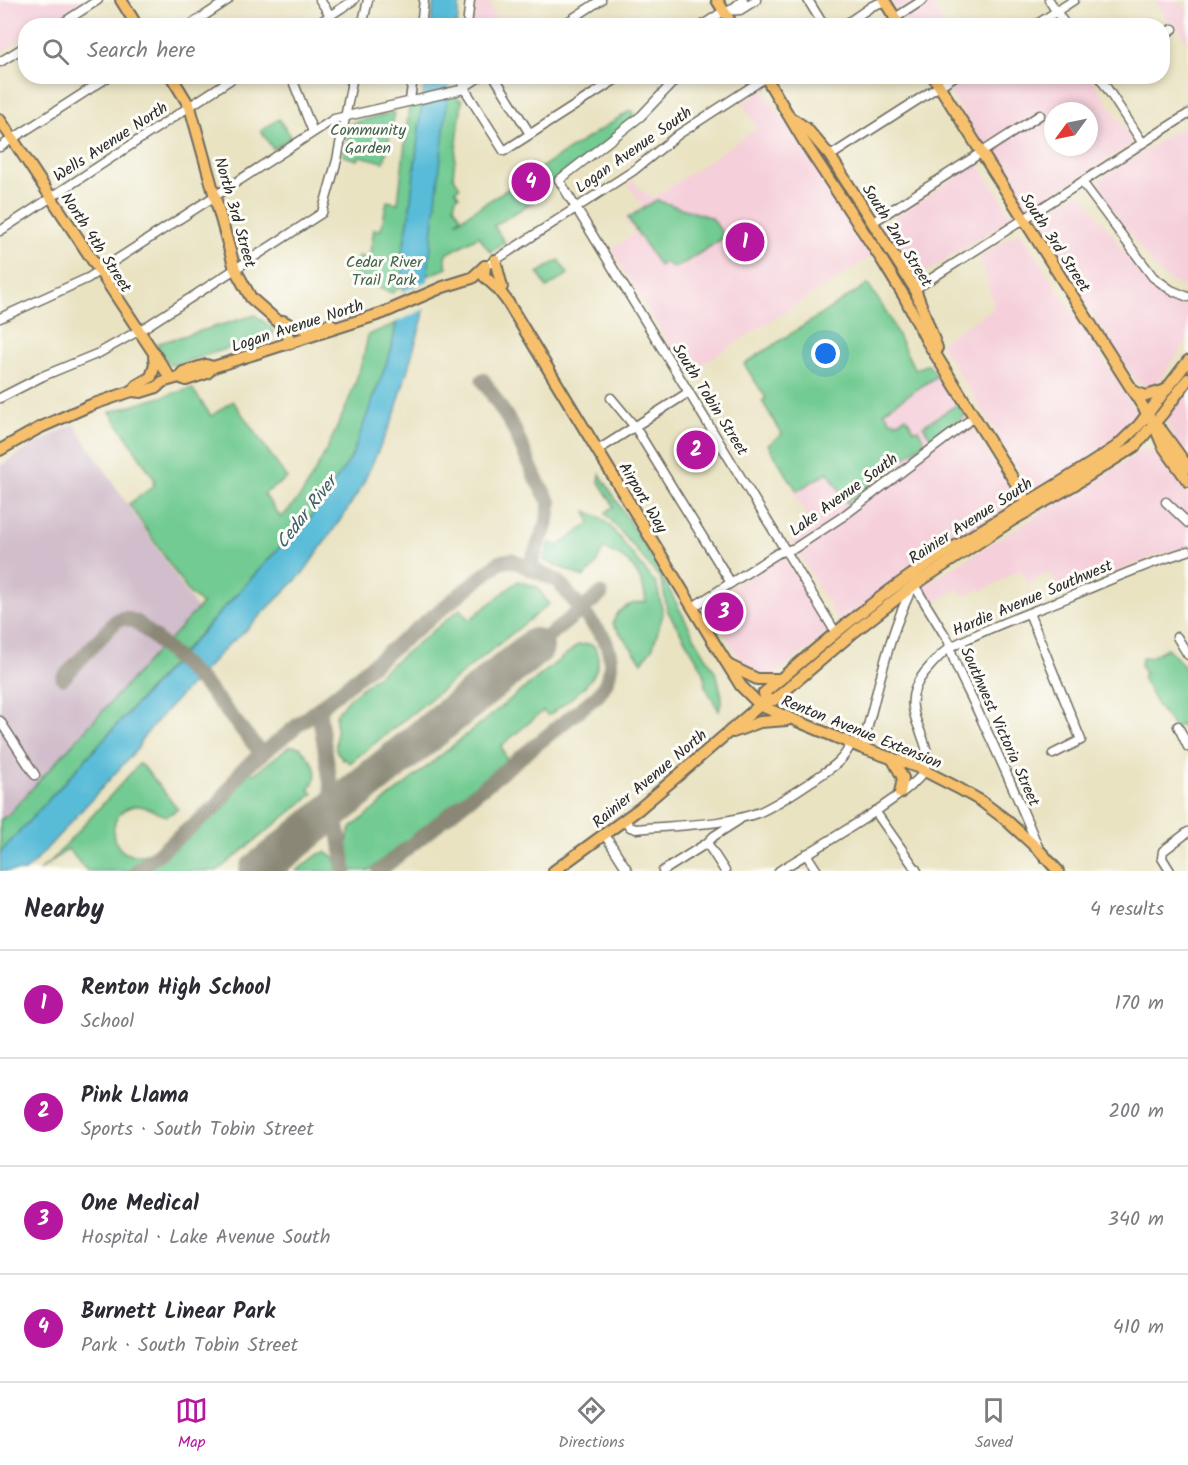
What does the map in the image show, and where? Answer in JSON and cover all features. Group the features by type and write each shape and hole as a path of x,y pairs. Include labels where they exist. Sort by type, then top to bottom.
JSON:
{"main road":[{"path":"121,0 132,18"},
{"path":"717,0 728,11 729,18"},
{"path":"882,2 895,18"},
{"name":"North 3rd Street","path":"176,84 190,107 235,268 251,298 284,327 291,343"},
{"name":"South 2nd Street","path":"770,84 805,143 904,296 927,341 1029,505"},
{"name":"South 3rd Street","path":"939,86 1154,424"},
{"name":"South 2nd Street","path":"791,118 806,128 830,156 915,289 934,341 954,385"},
{"name":"North 4th Street","path":"0,120 171,379"},
{"path":"457,282 483,269"},
{"path":"483,269 502,287 507,301"},
{"path":"483,269 502,287"},
{"path":"483,269 486,279 507,301"},
{"path":"457,282 483,286 507,301"},
{"name":"Logan Avenue North","path":"0,450 62,417 154,380 186,380 207,374 213,367 378,315 457,282"},
{"name":"Airport Way","path":"507,301 728,664 745,690 763,702"},
{"path":"263,308 293,327 304,330 378,315"},
{"path":"135,388 151,377 155,364 153,354"},
{"name":"Rainier Avenue South","path":"1188,361 1139,425 1116,447 1029,505 914,585 774,700 763,702 764,693 836,633 925,566 1029,505 1088,476 1135,446 1188,379"},
{"path":"1135,392 1149,396 1167,390"},
{"path":"1154,424 1163,432 1188,467"},
{"path":"1154,424 1157,437 1188,481"},
{"path":"728,664 757,679 781,679"},
{"path":"788,688 783,702 792,720"},
{"name":"Renton Avenue Extension","path":"763,702 792,720 856,746 925,770 981,801 1005,819 1058,871"},
{"name":"Rainier Avenue North","path":"554,871 625,820 763,702"},
{"path":"724,735 760,722 792,720"},
{"path":"892,758 903,778 900,793"}],"street":[{"path":"70,18 98,0"},
{"path":"201,18 228,0"},
{"path":"320,0 330,15"},
{"path":"326,18 354,0"},
{"path":"364,18 368,0"},
{"path":"422,18 424,0"},
{"path":"468,18 470,0"},
{"path":"573,18 601,0"},
{"path":"716,18 743,0"},
{"path":"728,11 740,10 756,0"},
{"path":"808,0 819,18"},
{"path":"903,18 923,0"},
{"path":"1049,0 1061,18"},
{"path":"1046,18 1074,0"},
{"path":"855,18 882,2"},
{"path":"864,18 875,11 882,2"},
{"path":"0,62 18,51"},
{"path":"0,147 98,84"},
{"name":"Wells Avenue North","path":"0,231 224,84"},
{"path":"294,84 313,132"},
{"path":"0,398 43,376 99,353 138,331 322,213 346,116 351,84"},
{"path":"413,84 413,100"},
{"path":"463,84 504,151 608,84"},
{"path":"0,318 78,284 334,119 454,91 470,84"},
{"path":"499,84 530,134"},
{"name":"South Tobin Street","path":"671,84 641,116 559,180 836,633"},
{"name":"Logan Avenue South","path":"483,269 633,171 679,134 755,84"},
{"path":"830,156 942,84"},
{"path":"1104,84 1140,139"},
{"path":"915,289 1131,150 1140,139 1188,114"},
{"path":"873,222 1040,115"},
{"path":"1082,182 1153,277 1171,290 1188,297"},
{"path":"598,450 689,392"},
{"path":"611,398 635,427 731,583"},
{"name":"Lake Avenue South","path":"693,607 778,553 787,551 842,517 974,417"},
{"path":"1167,502 1188,523"},
{"name":"Hardie Avenue Southwest","path":"925,770 928,759 926,745 914,717 913,694 924,673 950,648 1142,566 1188,551"},
{"path":"625,820 630,827 636,829 741,817 774,805 836,766 856,746 905,602 914,585"},
{"name":"Southwest Victoria Street","path":"914,585 950,642 950,648 1008,774 1039,850"},
{"path":"887,605 893,611 898,623"},
{"path":"1029,613 1081,740 1053,754"},
{"path":"1177,637 1188,655"},
{"path":"0,722 35,776"},
{"path":"1178,726 1186,734 1188,747"},
{"path":"779,871 875,811 918,780 925,770"},
{"path":"875,811 917,871"},
{"path":"663,871 707,843 741,817"},
{"path":"1170,871 1162,855 1166,849 1188,832"},
{"path":"605,835 628,871"},
{"path":"707,843 725,871"},
{"path":"806,854 817,871"}],"shaded area":[{"path":"0,0 84,0 55,18 18,18 18,42 0,54"},
{"path":"472,0 487,0 498,18 470,18"},
{"path":"890,0 929,0 941,18 902,18"},
{"path":"1154,0 1174,0 1188,9 1188,44 1173,21 1170,23 1170,18 1165,18"},
{"path":"954,84 1096,84 1132,139 1132,144 1025,211 947,88"},
{"path":"763,90 876,254 687,374 611,250 635,233 625,218 642,206 628,184 634,180 638,188 654,198 757,128 742,103"},
{"path":"1188,123 1188,290 1167,279 1155,268 1094,183"},
{"path":"978,163 1013,217 914,280 880,226"},
{"path":"1078,193 1082,194 1144,278 1167,298 1188,308 1188,340 1153,388 1137,383 1032,222"},
{"path":"1020,231 1135,409 1137,420 1099,452 1033,492 940,343 994,308 980,256"},
{"path":"937,376 1014,493 1013,503 902,575 842,622 839,621 791,542 814,527 793,494 828,471 847,503 911,454 883,411"},
{"path":"1188,384 1188,457 1167,423 1171,406"},
{"path":"74,424 197,609 8,815 0,820 0,466"},
{"path":"1142,449 1156,451 1188,494 1188,547 1157,555 1063,594 1049,572 1029,584 1020,570 981,591 979,588 965,597 958,588 933,604 921,587 1125,462"},
{"path":"782,556 828,629 827,634 774,675 768,677 749,672 706,606 708,602"}],"green space":[{"path":"457,95 458,99 462,100 453,176 460,187 455,190 459,196 454,206 461,217 456,222 631,110 636,118 563,176 550,184 546,179 527,190 534,201 494,226 505,243 490,252 479,236 445,255 447,268 427,276 447,97"},
{"name":"Cedar River Trail Park","path":"422,102 409,217 402,254 404,284 392,293 353,278 358,256 369,258 374,229 381,230 387,201 398,203 409,107"},
{"name":"Community Garden","path":"395,112 384,162 360,156 358,160 343,156 351,123"},
{"path":"279,119 291,137 273,149 261,131"},
{"path":"656,200 712,218 725,237 681,265 673,268 665,262 659,266 628,218"},
{"path":"559,260 568,274 547,288 538,273"},
{"path":"868,284 887,313 915,370 928,364 937,376 884,411 891,422 894,420 896,423 906,417 914,430 918,429 925,442 847,503 828,472 797,491 768,445 782,434 762,401 766,398 744,364"},
{"path":"255,315 271,327 275,334 174,365 170,365 156,344"},
{"path":"397,323 385,372 373,396 351,458 337,480 303,529 281,546 181,654 168,641 202,604 189,593 129,504 155,485 152,482 155,480 110,412 192,388 211,416 233,401 287,478 264,494 281,518 303,493 334,434 351,394 368,335"},
{"path":"958,404 965,416 933,441 923,426"},
{"path":"600,474 655,563 717,675 722,697 719,711 705,686 702,668 667,610 660,578 605,513 614,506 599,482"},
{"path":"586,511 601,518 610,526 656,584 663,614 653,647 642,662 613,624 617,614 625,607 646,602 642,583 634,568 621,556 603,549 595,566 583,577 544,560 550,543 559,546 590,523"},
{"path":"518,581 537,587 549,604 350,763 346,759 343,760 336,750 336,715 346,701 460,609 469,620"},
{"path":"578,645 593,645 598,656 593,676 586,685 551,714 547,715 543,711 501,746 507,760 368,871 351,871 347,843 352,827"},
{"path":"1167,648 1188,674 1185,713 1188,716 1187,729 1180,725 1175,728 1157,705 1142,677 1145,673 1141,667 1142,658 1151,657"},
{"path":"158,650 173,663 0,853 0,820 8,815"},
{"path":"290,746 300,747 314,767 315,777 309,789 313,794 217,871 144,871 210,819 250,771 254,774"},
{"path":"139,764 144,767 178,809 167,816 140,806 127,808 116,821 114,837 117,845 131,855 153,853 130,871 87,871 68,849 39,871 53,859"},
{"path":"326,852 336,859 337,871 296,871 319,854"}],"water":[{"path":"434,0 460,0 458,18 432,18"},
{"path":"424,84 449,84 423,317 394,416 362,486 303,573 240,636 230,643 163,714 141,740 138,748 31,866 25,871 0,871 0,853 281,546 303,529 351,458 391,351 404,284 402,254 409,217"}],"pier":[{"path":"429,280 427,308 394,323 400,293"},
{"path":"179,652 204,675 195,684 171,661"}],"taxiway":[{"path":"483,380 513,427 536,479 550,503 547,523 529,568"},
{"path":"137,871 218,805 242,770 500,562 512,560 558,581 604,638 609,653 610,667 603,688 598,695 379,871"},
{"path":"535,647 601,594"},
{"path":"63,678 117,620 125,618 137,622 207,687 262,754"},
{"path":"325,703 320,711 320,719 345,871"}],"runway":[{"path":"258,871 535,647"}],"place":[{"name":"Burnett Linear Park","path":"531,182"},
{"name":"Renton High School","path":"745,242"},
{"name":"Pink Llama","path":"696,450"},
{"name":"One Medical","path":"724,612"}],"water label":[{"name":"Cedar River","path":"306,512"}]}
